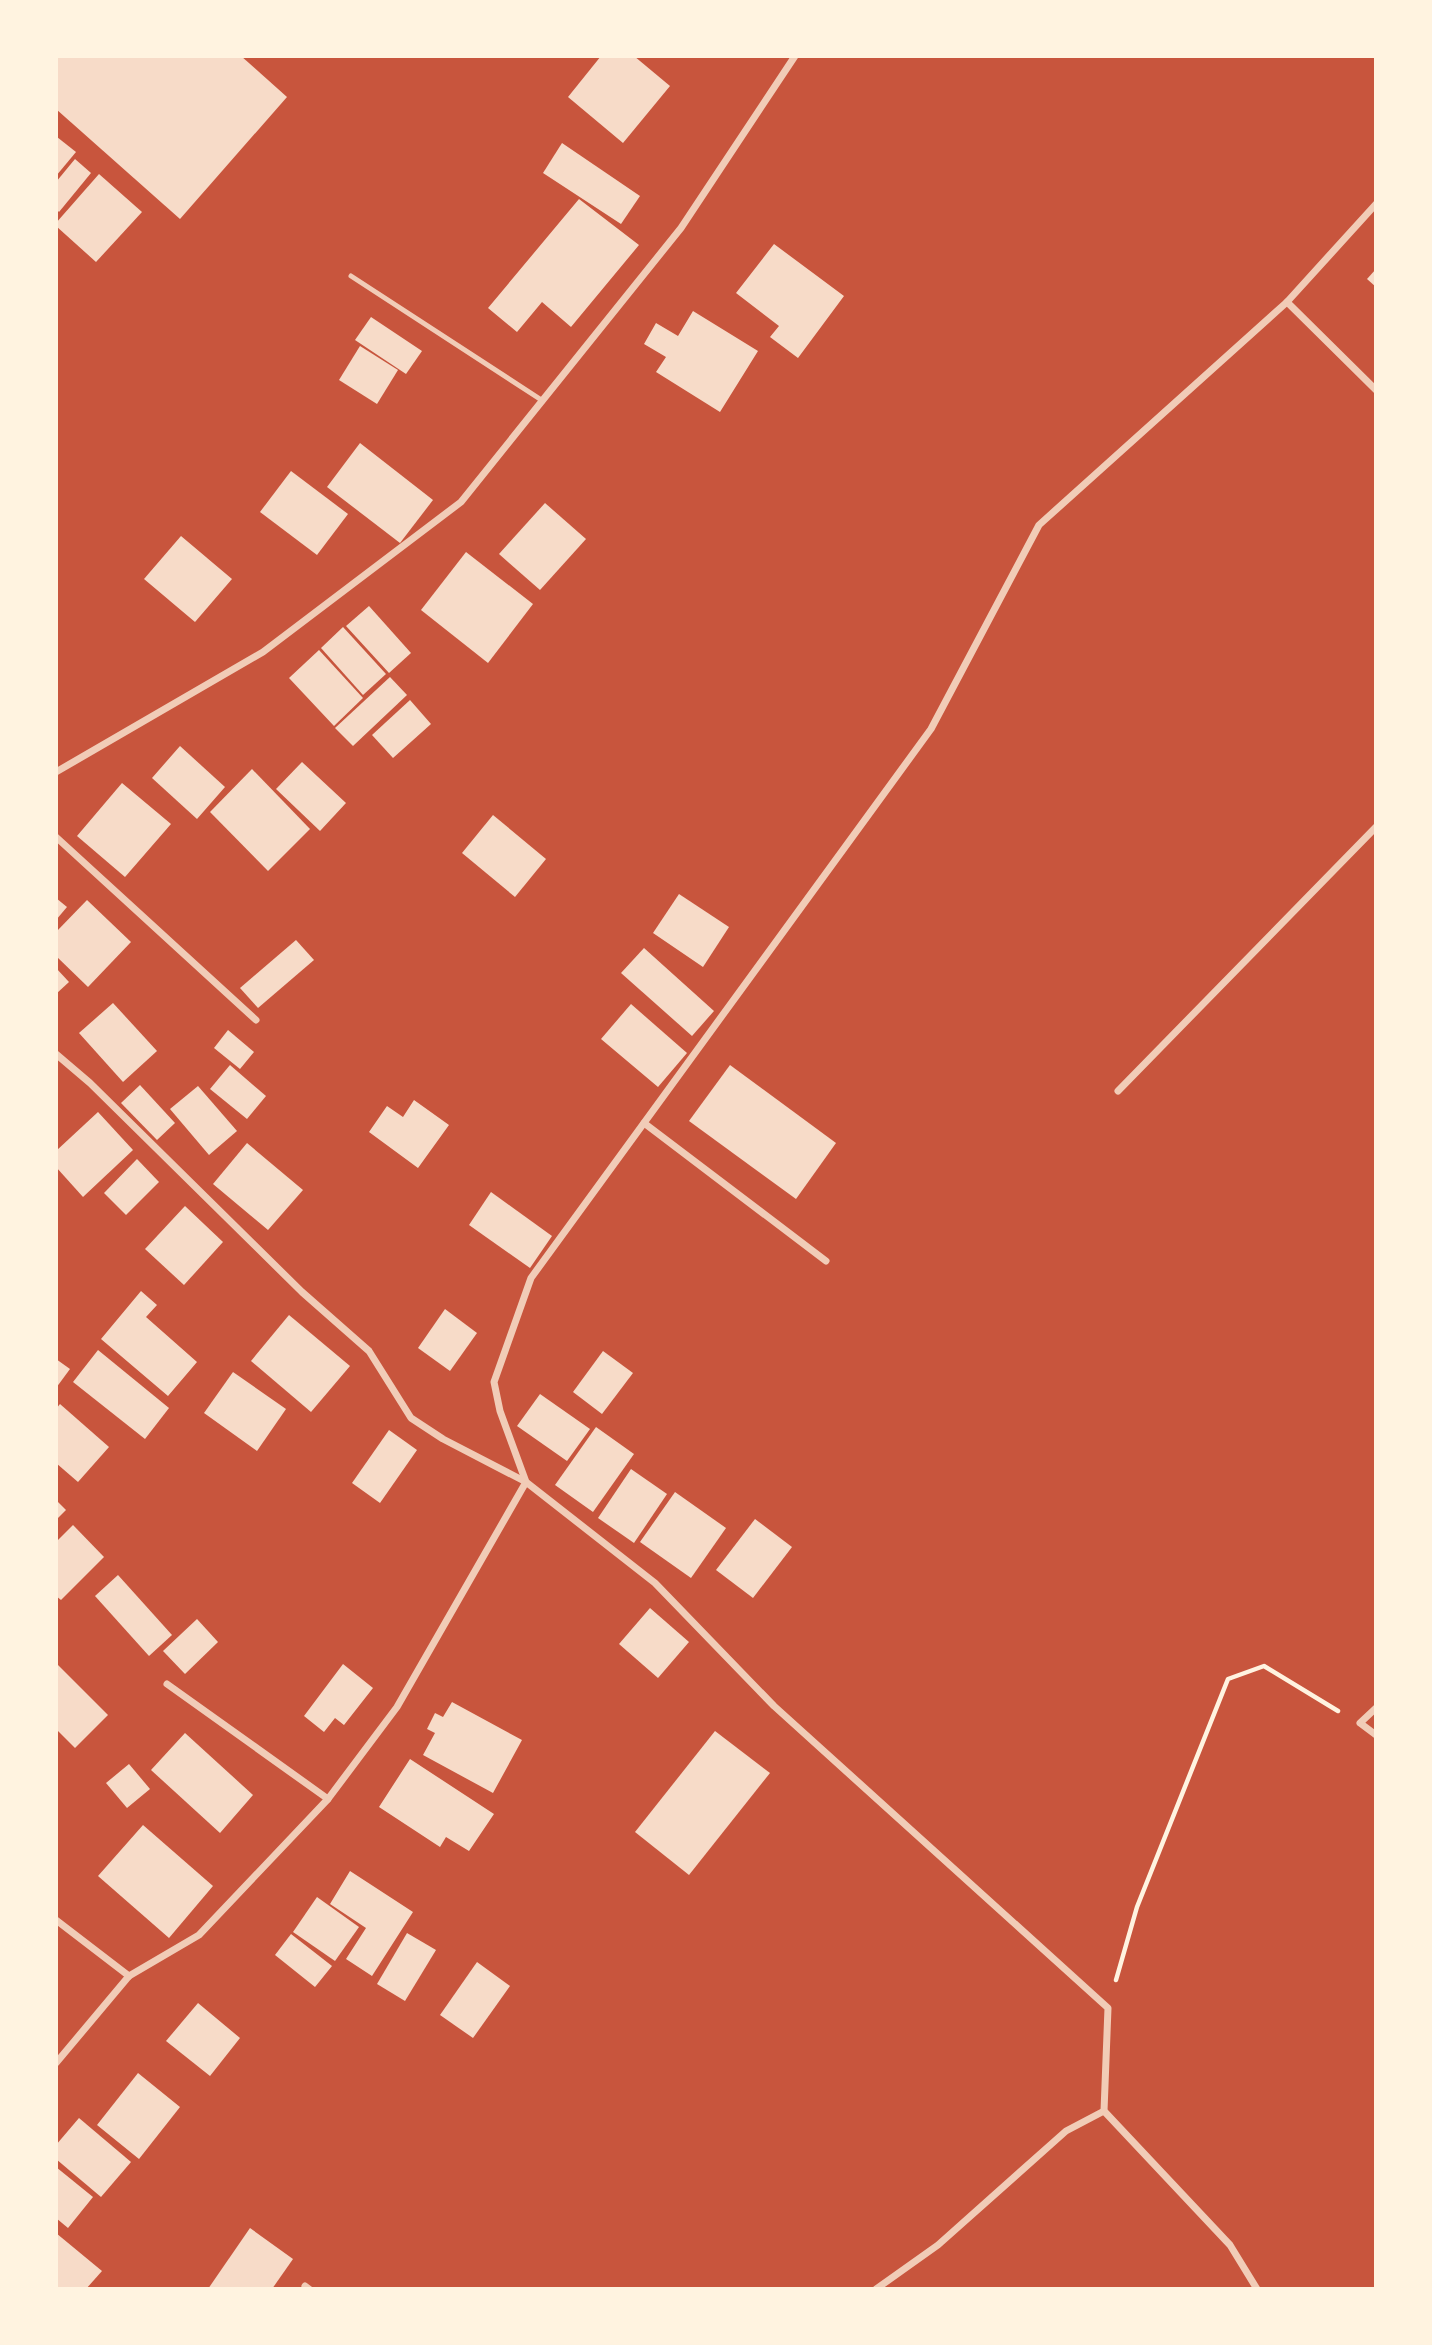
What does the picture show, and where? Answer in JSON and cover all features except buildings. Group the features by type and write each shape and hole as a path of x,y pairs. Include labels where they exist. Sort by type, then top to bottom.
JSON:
{"street":[{"path":"56,772 264,652 461,502 681,228 795,56"},
{"path":"56,2063 129,1976 198,1935 328,1799 397,1707 526,1482 496,1397 494,1382 531,1278 931,729 1039,525 1287,302 1376,204"},
{"path":"1287,302 1376,390"},
{"path":"1118,1091 1376,827"},
{"path":"56,836 256,1020"},
{"path":"56,1054 90,1083 302,1292 369,1351 411,1418 443,1439 526,1482 656,1583 774,1706 1108,2008 1104,2111 1230,2245 1257,2289"},
{"path":"644,1122 826,1261"},
{"path":"167,1684 328,1799"},
{"path":"1376,1707 1360,1723 1376,1735"},
{"path":"56,1920 129,1976"},
{"path":"56,2046 64,2052"},
{"path":"876,2289 938,2245 1066,2131 1104,2111"}],"lane":[{"path":"351,276 543,401"}],"path":[{"path":"1108,2008 1137,1907 1228,1679 1264,1666 1360,1723"}]}
